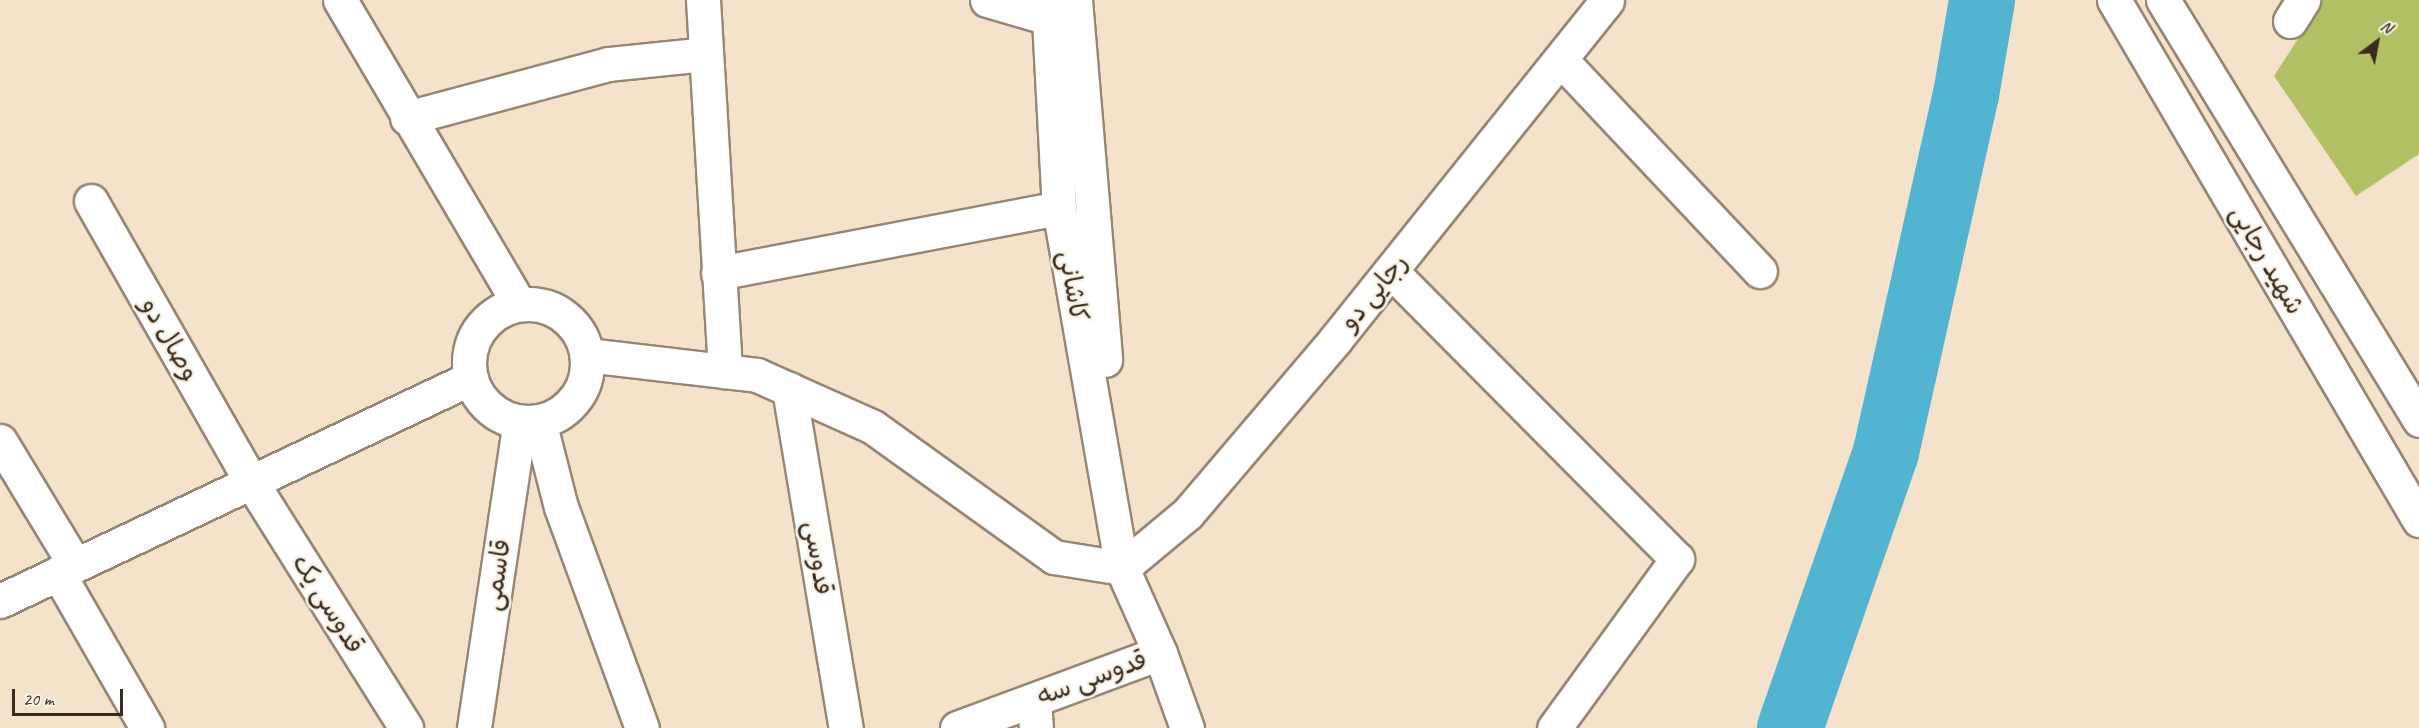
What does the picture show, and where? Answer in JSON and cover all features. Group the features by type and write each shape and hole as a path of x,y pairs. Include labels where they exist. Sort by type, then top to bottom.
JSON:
{"street":[{"path":"340,0 519,304"},
{"path":"703,0 724,371"},
{"path":"987,0 1057,6"},
{"name":"رجایی دو","path":"1122,568 1188,513 1391,271 1607,0"},
{"name":"شهید رجایی","path":"2114,0 2419,520"},
{"name":"شهید رجایی","path":"2163,0 2419,420"},
{"name":"کاشانی","path":"1057,6 1059,208 1122,568 1160,653 1186,728"},
{"name":"کاشانی","path":"1057,6 1122,568"},
{"path":"407,117 609,64 705,54"},
{"path":"1561,60 1760,271"},
{"name":"وصال دو","path":"91,201 250,480"},
{"path":"718,273 1059,208"},
{"path":"1391,271 1677,559 1554,728"},
{"path":"519,304 538,304 571,321 582,337 587,355 581,390 571,405 530,422 488,407 471,378 469,358 474,339 485,322 501,310 519,304"},
{"path":"587,355 757,375 873,427 1054,557 1122,568"},
{"path":"0,602 250,480 471,378"},
{"name":"قدوسی","path":"789,389 846,728"},
{"path":"530,422 642,728"},
{"name":"قاسمی","path":"474,728 530,422"},
{"path":"0,441 147,728"},
{"name":"قدوسی یک","path":"250,480 406,728"},
{"name":"قدوسی سه","path":"957,728 1035,714 1160,653"}],"green space":[{"path":"2323,0 2419,0 2419,154 2356,196 2274,76"}],"waterway":[{"path":"1790,728 1886,452 1966,95 1982,0"}]}
